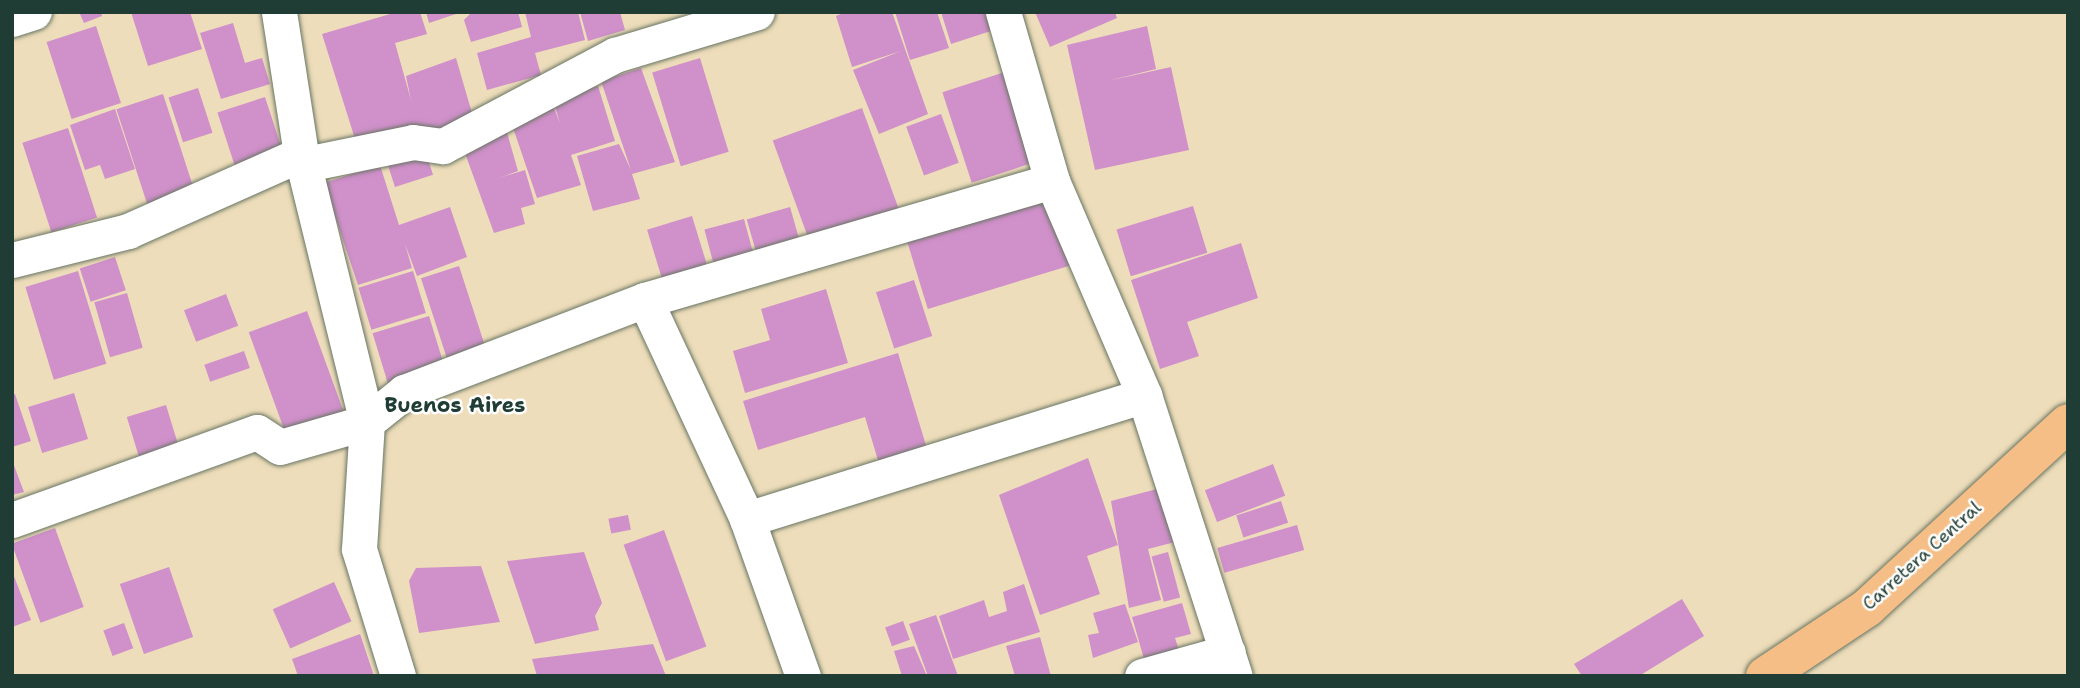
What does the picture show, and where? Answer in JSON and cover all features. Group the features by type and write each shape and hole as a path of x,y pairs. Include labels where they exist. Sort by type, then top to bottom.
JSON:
{"highway":[{"name":"Carretera Central","path":"1765,676 1867,608 2068,423"}],"street":[{"path":"12,19 34,12"},
{"path":"279,12 300,155 367,422 359,549 398,676"},
{"path":"300,155 311,163 413,142 443,146 615,55 757,12"},
{"path":"1003,12 1052,181 1144,395 1231,664 1142,676"},
{"path":"12,260 128,231 300,155"},
{"path":"12,520 257,432 280,447 367,422 404,392 645,300 1052,181"},
{"path":"645,300 747,519 803,676"},
{"path":"747,519 1144,395"}],"building":[{"path":"79,12 101,12 102,16 84,23"},
{"path":"131,12 190,12 202,49 148,66"},
{"path":"397,12 420,12 427,34 395,43 411,100 406,76 456,58 474,120 421,137 355,139 322,34"},
{"path":"426,12 458,12 459,13 429,23"},
{"path":"472,12 518,12 522,27 471,42 464,20"},
{"path":"525,12 578,12 585,40 535,53 541,75 487,90 477,53 531,37"},
{"path":"580,12 620,12 625,30 588,41"},
{"path":"846,12 892,12 928,114 879,134 853,70 901,51 852,67 836,16"},
{"path":"895,12 937,12 949,48 910,60"},
{"path":"941,12 995,12 1000,28 951,44"},
{"path":"1035,12 1115,12 1117,18 1050,47"},
{"path":"233,23 245,63 262,58 270,84 221,99 200,33"},
{"path":"96,26 121,103 72,119 47,42"},
{"path":"1147,26 1156,69 1107,81 1171,67 1189,150 1095,170 1067,45"},
{"path":"700,58 729,152 681,166 652,73"},
{"path":"641,68 675,162 632,174 640,199 593,211 577,156 619,144 631,170 601,81"},
{"path":"1008,71 1037,161 972,183 942,92"},
{"path":"598,86 615,141 571,155 581,185 537,198 511,122 554,108 560,123 553,100"},
{"path":"198,88 213,133 183,142 169,98"},
{"path":"163,94 194,190 148,205 116,109"},
{"path":"265,97 284,154 236,170 217,112"},
{"path":"862,108 899,209 809,241 773,140"},
{"path":"115,109 135,169 105,179 100,165 85,170 70,125"},
{"path":"941,114 959,163 924,176 906,127"},
{"path":"68,128 97,217 51,232 22,143"},
{"path":"506,129 518,171 499,178 525,170 535,204 521,208 525,224 494,233 462,145"},
{"path":"425,150 433,175 395,187 387,162"},
{"path":"380,165 399,225 450,207 467,257 417,276 405,244 412,268 358,285 324,183"},
{"path":"1048,196 1069,266 928,309 906,239"},
{"path":"1193,206 1207,253 1131,276 1116,229"},
{"path":"790,207 800,241 756,253 747,219"},
{"path":"692,216 707,265 662,279 647,230"},
{"path":"744,219 753,252 713,262 704,230"},
{"path":"1241,243 1258,298 1187,322 1199,356 1160,369 1131,280"},
{"path":"115,257 126,290 91,302 80,268"},
{"path":"459,266 486,348 448,360 421,278"},
{"path":"78,271 106,364 54,380 25,287"},
{"path":"413,271 426,313 371,330 358,288"},
{"path":"914,280 932,336 894,348 876,292"},
{"path":"826,289 848,363 745,393 733,351 770,340 761,309"},
{"path":"127,293 143,348 110,357 94,302"},
{"path":"226,294 238,326 196,342 184,310"},
{"path":"307,311 344,412 285,433 249,332"},
{"path":"429,316 445,369 389,386 373,333"},
{"path":"244,351 250,368 210,382 204,365"},
{"path":"898,353 928,452 880,467 865,417 758,450 743,401"},
{"path":"74,393 88,439 42,453 28,407"},
{"path":"15,394 31,441 12,447 12,395"},
{"path":"166,405 179,448 140,460 127,417"},
{"path":"1088,458 1118,545 1087,556 1100,594 1040,615 999,495"},
{"path":"12,460 24,492 12,495"},
{"path":"1273,464 1285,496 1217,522 1205,490"},
{"path":"1161,488 1175,542 1148,549 1161,600 1129,608 1111,501"},
{"path":"1281,501 1288,523 1243,537 1236,516"},
{"path":"628,515 631,530 611,534 608,519"},
{"path":"1297,525 1304,550 1224,573 1217,548"},
{"path":"55,528 84,607 41,623 12,544"},
{"path":"664,530 706,647 666,661 624,545"},
{"path":"584,552 602,603 595,616 599,630 535,644 507,561"},
{"path":"1168,552 1180,597 1164,602 1152,556"},
{"path":"481,566 500,622 419,633 409,581 416,568"},
{"path":"169,567 193,637 144,654 120,584"},
{"path":"12,571 31,620 12,627"},
{"path":"334,582 351,621 290,649 273,609"},
{"path":"1024,584 1040,632 953,659 939,616 984,600 989,617 1007,611 1003,592"},
{"path":"1682,599 1704,636 1639,676 1582,676 1574,664"},
{"path":"1182,603 1191,634 1175,638 1181,656 1146,666 1132,617"},
{"path":"1125,604 1138,642 1093,658 1088,635 1099,633 1093,613"},
{"path":"936,615 958,676 928,676 909,624"},
{"path":"903,621 910,640 892,646 885,627"},
{"path":"124,623 133,648 113,656 103,631"},
{"path":"360,634 374,676 298,676 292,659"},
{"path":"1040,637 1051,676 1015,676 1006,646"},
{"path":"653,644 666,676 537,676 532,659"},
{"path":"914,646 927,676 902,676 894,651"}],"district":[{"name":"Buenos Aires","path":"455,405"}]}
